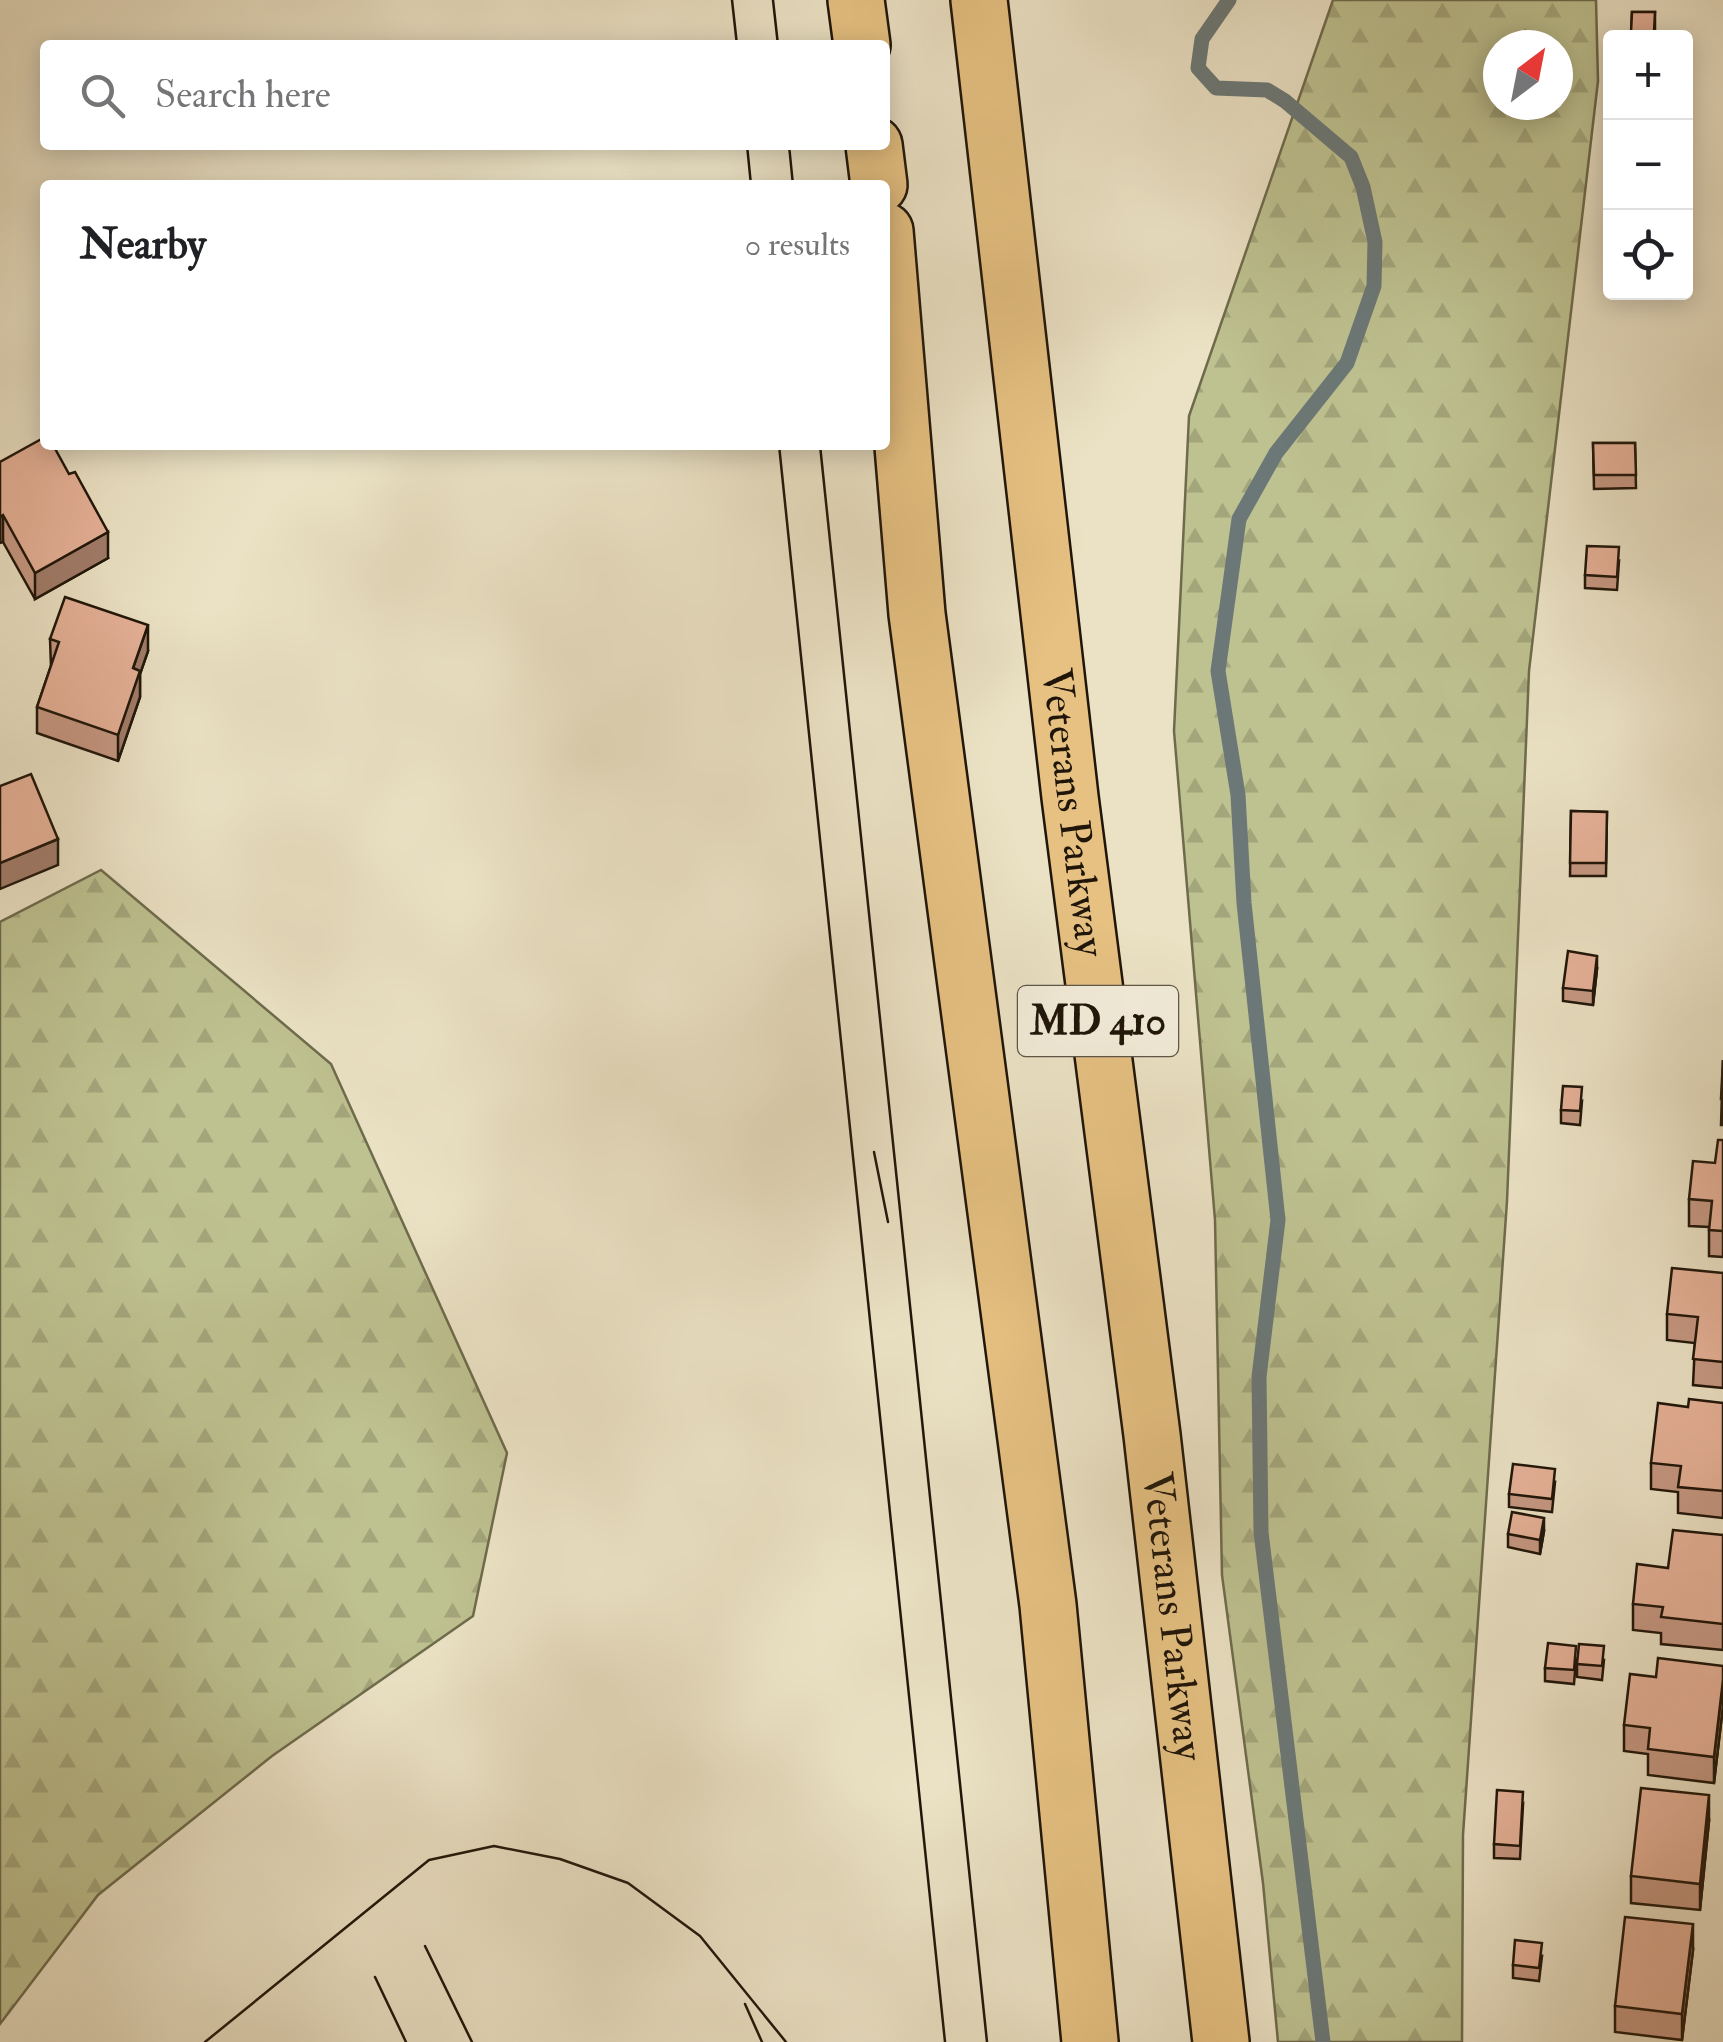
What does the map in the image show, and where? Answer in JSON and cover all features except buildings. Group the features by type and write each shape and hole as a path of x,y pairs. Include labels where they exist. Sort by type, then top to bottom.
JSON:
{"main road":[{"path":"856,0 861,40"},
{"name":"Veterans Parkway","path":"979,0 1070,797 1152,1436 1221,2042"},
{"path":"875,150 878,180"},
{"name":"MD 410","path":"890,290 917,614 1045,1585 1090,2042"}],"green space":[{"path":"1333,0 1596,0 1598,81 1529,671 1507,1201 1463,1835 1462,2042 1278,2042 1263,1883 1222,1575 1215,1220 1174,731 1189,416"},
{"path":"101,870 331,1064 507,1453 473,1616 272,1756 98,1895 0,2024 0,922"}],"waterway":[{"path":"1229,0 1202,39 1198,68 1216,88 1267,90 1351,157 1363,187 1375,242 1374,286 1347,363 1276,453 1239,519 1218,671 1238,795 1244,903 1278,1220 1259,1377 1261,1532 1323,2042"}],"tram line":[{"path":"732,0 736,40"},
{"path":"773,0 777,40"},
{"path":"748,150 750,180"},
{"path":"790,150 792,180"},
{"path":"780,450 945,2042"},
{"path":"821,450 987,2042"},
{"path":"874,1152 888,1222"},
{"path":"205,2042 429,1860 494,1846 560,1859 628,1883 700,1936 786,2042"},
{"path":"425,1946 472,2042"},
{"path":"375,1977 406,2042"},
{"path":"745,2004 762,2042"}]}
